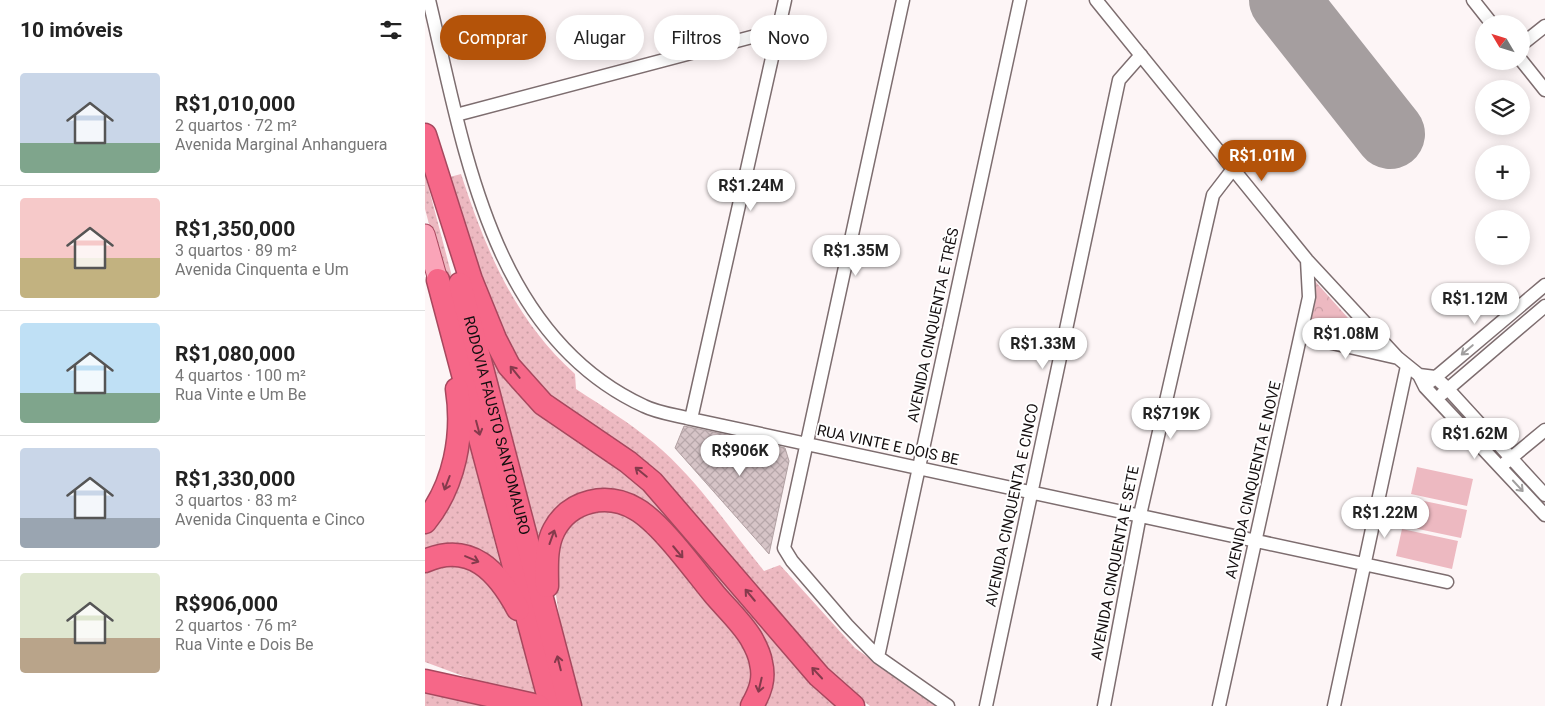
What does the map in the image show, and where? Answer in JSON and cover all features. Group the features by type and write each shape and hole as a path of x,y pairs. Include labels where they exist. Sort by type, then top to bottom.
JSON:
{"highway":[{"path":"425,135 471,280 495,339 509,366 543,404 628,462 652,482 819,676 853,706"},
{"name":"RODOVIA FAUSTO SANTOMAURO","path":"425,146 570,706"},
{"path":"425,522 443,494 450,475 458,450 460,426 453,354 438,280"},
{"name":"RODOVIA FAUSTO SANTOMAURO","path":"438,280 551,706"},
{"path":"548,620 547,558 554,531 563,517 576,507 594,500 613,500 627,504 638,510 659,530 752,639 761,662 763,679 752,706"},
{"path":"425,560 445,555 463,555 490,568 509,592 533,636"},
{"path":"425,668 435,675 481,693"},
{"path":"425,681 538,706"}],"main road":[{"path":"425,234 438,280"}],"street":[{"name":"RUA VINTE E DOIS BE","path":"429,0 468,164 503,261 548,331 577,362 609,386 645,407 691,419 1447,582"},
{"path":"782,15 785,0"},
{"path":"903,0 784,548 792,561 841,618 878,657 948,706"},
{"name":"AVENIDA CINQUENTA E TRÊS","path":"878,657 1020,0"},
{"path":"1096,0 1307,260 1402,362 1419,375 1425,387 1545,515"},
{"path":"1473,0 1485,15"},
{"path":"1530,38 1545,26"},
{"path":"456,115 750,37"},
{"name":"AVENIDA CINQUENTA E CINCO","path":"986,706 1119,80 1141,55"},
{"path":"691,419 771,60"},
{"path":"1529,70 1545,90"},
{"name":"AVENIDA CINQUENTA E SETE","path":"1104,706 1140,515 1213,195 1233,169"},
{"name":"AVENIDA CINQUENTA E NOVE","path":"1219,706 1309,296 1307,260"},
{"path":"1425,387 1545,285"},
{"path":"1436,399 1545,306"},
{"path":"1301,336 1402,362"},
{"path":"1334,706 1365,564 1402,362"},
{"path":"1419,375 1435,377 1447,388 1545,495"},
{"path":"1501,468 1510,458 1545,430"}],"green space":[{"path":"425,174 546,633 538,634 425,209"},
{"path":"461,174 492,256 505,282 535,331 575,374 576,389 616,415 670,457 712,504 764,571 780,565 855,648 937,706 870,706 852,693 537,383 504,342 446,178"},
{"path":"1314,280 1374,347 1305,334"},
{"path":"486,339 636,478 844,706 756,706 752,629 605,492 540,546"},
{"path":"467,434 502,571 425,553 425,529"},
{"path":"1417,467 1473,479 1467,506 1411,494"},
{"path":"1410,498 1467,510 1461,538 1404,526"},
{"path":"605,507 642,522 746,645 753,671 747,694 739,706 580,706 559,614 554,563 557,542 564,526 573,518 583,513"},
{"path":"1402,529 1458,541 1452,569 1396,556"},
{"path":"462,562 500,593 519,629 537,695 471,679 425,662 425,567"},
{"path":"425,687 509,706 425,706"}],"building":[{"path":"684,426 732,436 731,439 768,448 769,444 785,448 789,461 769,554 675,448"}],"runway":[{"path":"1284,0 1390,134"}]}
